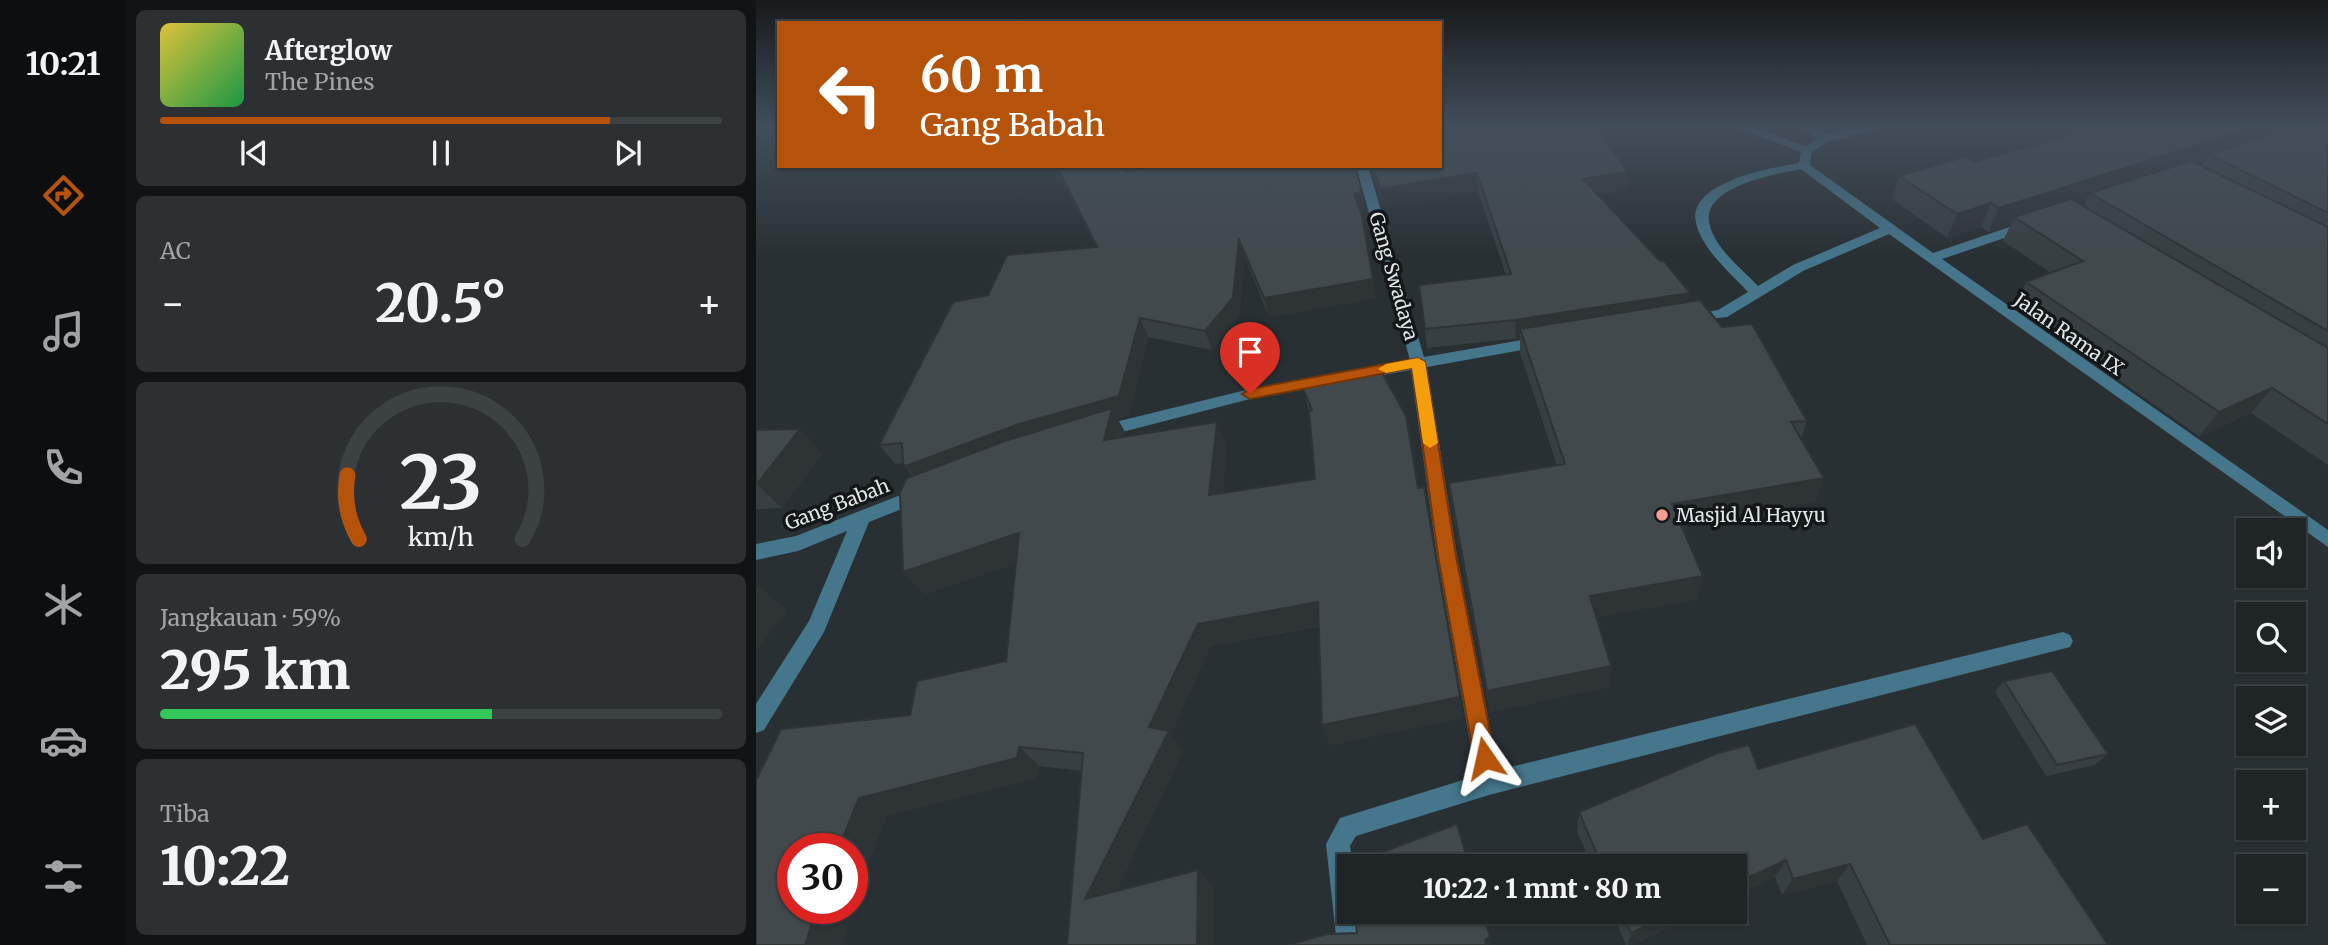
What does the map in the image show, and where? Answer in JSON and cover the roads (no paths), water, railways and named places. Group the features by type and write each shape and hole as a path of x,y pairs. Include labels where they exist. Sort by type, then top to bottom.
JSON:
{"street":[{"name":"Gang Swadaya","path":"1363,170 1418,362 1447,556 1489,784"},
{"path":"1757,294 1710,240 1703,224 1703,210 1713,195 1725,186 1769,170"},
{"name":"Jalan Rama IX","path":"1821,170 1888,230 2328,540"},
{"path":"1930,260 2045,219"},
{"path":"1677,321 1722,314 1798,268 1888,230"},
{"path":"1078,438 1250,394 1558,339"},
{"name":"Gang Babah","path":"756,552 798,543 939,487"},
{"path":"756,723 817,626 862,519"},
{"path":"1350,945 1338,844 1348,827 1489,784 2063,641"}],"place":[{"name":"Masjid Al Hayyu","path":"1662,515"}]}
